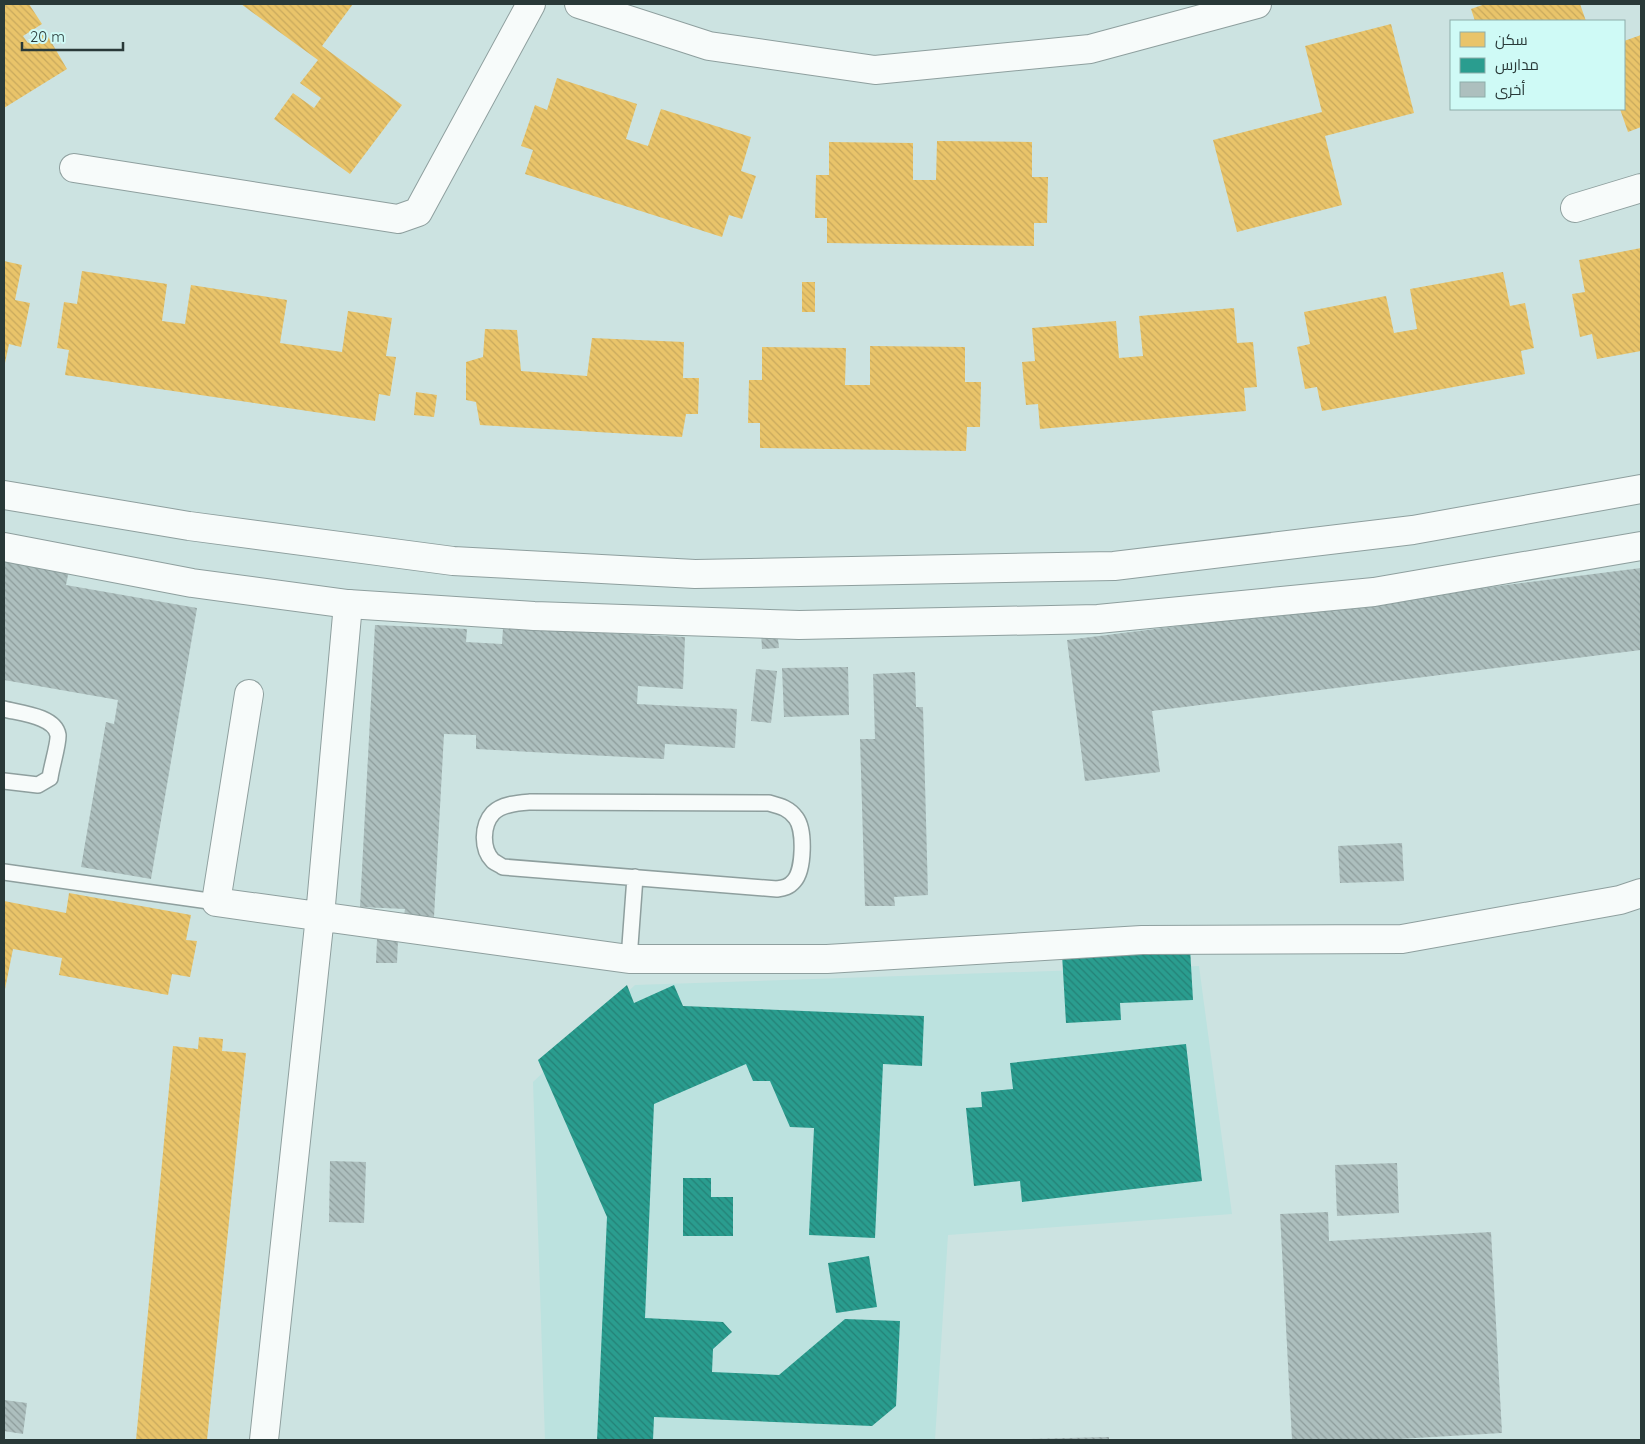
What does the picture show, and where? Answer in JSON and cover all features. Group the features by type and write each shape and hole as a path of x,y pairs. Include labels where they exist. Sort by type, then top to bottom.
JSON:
{"street":[{"path":"74,168 398,219 418,212 531,4"},
{"path":"579,4 709,46 875,70 1090,49 1257,4"},
{"path":"1575,208 1641,188"},
{"path":"4,495 189,526 453,561 695,574 1114,566 1413,530 1641,489"},
{"path":"4,547 192,583 348,604 534,616 799,625 1098,618 1374,592 1641,546"},
{"path":"264,1440 320,916 348,604"},
{"path":"249,694 216,902 629,959 827,960 1142,940 1402,939 1620,900 1641,893"}],"lane":[{"path":"4,709 40,717 53,725 58,735 50,778 38,785 4,781"},
{"path":"513,803 770,803 787,808 797,818 803,835 800,870 795,880 787,887 777,889 635,877 503,867 493,861 487,852 485,840 486,824 494,812 513,803"},
{"path":"4,872 216,902"},
{"path":"629,959 635,877"}],"shaded area":[{"path":"1199,966 1232,1214 948,1235 935,1440 545,1440 533,1082 635,985"}],"building: سكن":[{"path":"4,4 29,4 42,24 23,36 28,43 46,33 67,69 4,108"},
{"path":"241,4 353,4 322,46 402,105 350,174 274,119 293,93 314,108 321,98 300,83 318,60"},
{"path":"1485,4 1580,4 1586,20 1475,20 1471,9"},
{"path":"1391,24 1414,113 1325,136 1342,205 1237,232 1213,140 1322,112 1305,46"},
{"path":"1641,35 1641,127 1628,132 1620,110 1625,110 1625,41"},
{"path":"557,78 637,104 626,139 648,146 661,109 751,137 741,171 756,176 742,219 729,215 722,237 525,174 533,150 521,146 535,105 547,110"},
{"path":"937,141 1032,142 1032,177 1048,177 1047,223 1034,223 1034,246 827,243 827,218 815,218 816,175 829,175 829,142 913,143 913,180 936,180"},
{"path":"1641,248 1641,351 1597,359 1592,334 1580,337 1572,294 1585,292 1579,260"},
{"path":"4,261 22,265 15,300 30,303 21,347 9,344 5,363"},
{"path":"82,271 167,284 162,321 185,324 191,285 287,300 280,343 342,352 348,311 392,318 386,356 396,357 390,396 379,394 375,421 65,375 69,350 57,348 64,302 77,304"},
{"path":"1503,272 1510,306 1525,303 1534,348 1521,351 1525,374 1322,411 1317,387 1305,389 1297,347 1310,344 1304,312 1386,296 1394,333 1417,329 1410,289"},
{"path":"802,282 815,282 815,312 802,312"},
{"path":"1234,308 1237,343 1253,342 1257,387 1244,388 1246,411 1040,429 1038,404 1026,405 1022,362 1035,361 1032,328 1116,321 1119,358 1143,356 1139,316"},
{"path":"485,329 517,330 521,371 587,376 592,338 684,342 683,378 699,378 698,414 686,414 682,437 480,425 476,402 466,400 466,362 483,357"},
{"path":"870,346 965,347 965,382 981,382 980,427 967,427 966,451 760,448 760,423 748,423 749,380 762,380 762,347 846,348 845,385 870,385"},
{"path":"416,392 437,395 434,417 414,415"},
{"path":"69,893 191,915 186,940 197,941 190,977 172,974 168,995 59,975 62,958 13,949 4,994 4,901 66,913"},
{"path":"199,1037 223,1039 222,1051 246,1053 207,1440 136,1440 173,1046 198,1049"}],"building: مدارس":[{"path":"1190,948 1193,1000 1120,1003 1121,1020 1066,1023 1062,954"},
{"path":"627,985 634,1003 674,985 683,1006 924,1016 922,1066 883,1064 875,1238 809,1235 814,1128 790,1127 770,1081 753,1081 746,1064 654,1104 645,1318 723,1322 732,1332 713,1349 712,1372 779,1375 845,1319 900,1321 896,1406 872,1426 654,1417 653,1440 597,1440 607,1217 538,1060"},
{"path":"1186,1044 1202,1181 1022,1202 1020,1181 974,1186 966,1108 982,1107 981,1092 1013,1089 1010,1063"},
{"path":"683,1178 711,1178 711,1197 733,1197 733,1236 683,1236"},
{"path":"869,1256 877,1307 836,1313 828,1263"}],"building: أخرى":[{"path":"4,559 69,570 66,585 197,608 151,879 81,867 106,722 114,724 118,700 4,680"},
{"path":"1641,568 1641,650 1152,711 1160,772 1085,781 1067,640"},
{"path":"375,625 467,629 466,642 502,644 503,628 685,637 683,689 638,686 637,704 737,709 735,748 665,744 664,759 476,749 476,735 444,734 434,917 404,915 405,909 360,907"},
{"path":"777,630 779,648 762,649 761,631"},
{"path":"848,667 849,715 784,717 782,668"},
{"path":"756,669 777,671 771,723 751,721"},
{"path":"915,672 916,707 923,707 928,895 894,897 895,906 865,906 860,739 875,739 873,674"},
{"path":"1402,843 1404,881 1340,883 1338,846"},
{"path":"377,939 398,940 397,963 376,963"},
{"path":"330,1161 366,1162 364,1223 329,1222"},
{"path":"1397,1163 1399,1213 1337,1216 1335,1165"},
{"path":"1328,1212 1329,1241 1491,1232 1502,1433 1381,1440 1292,1440 1280,1214"},
{"path":"4,1400 27,1403 23,1434 4,1431"},
{"path":"1109,1437 1109,1440 1028,1440 1028,1439"}]}
